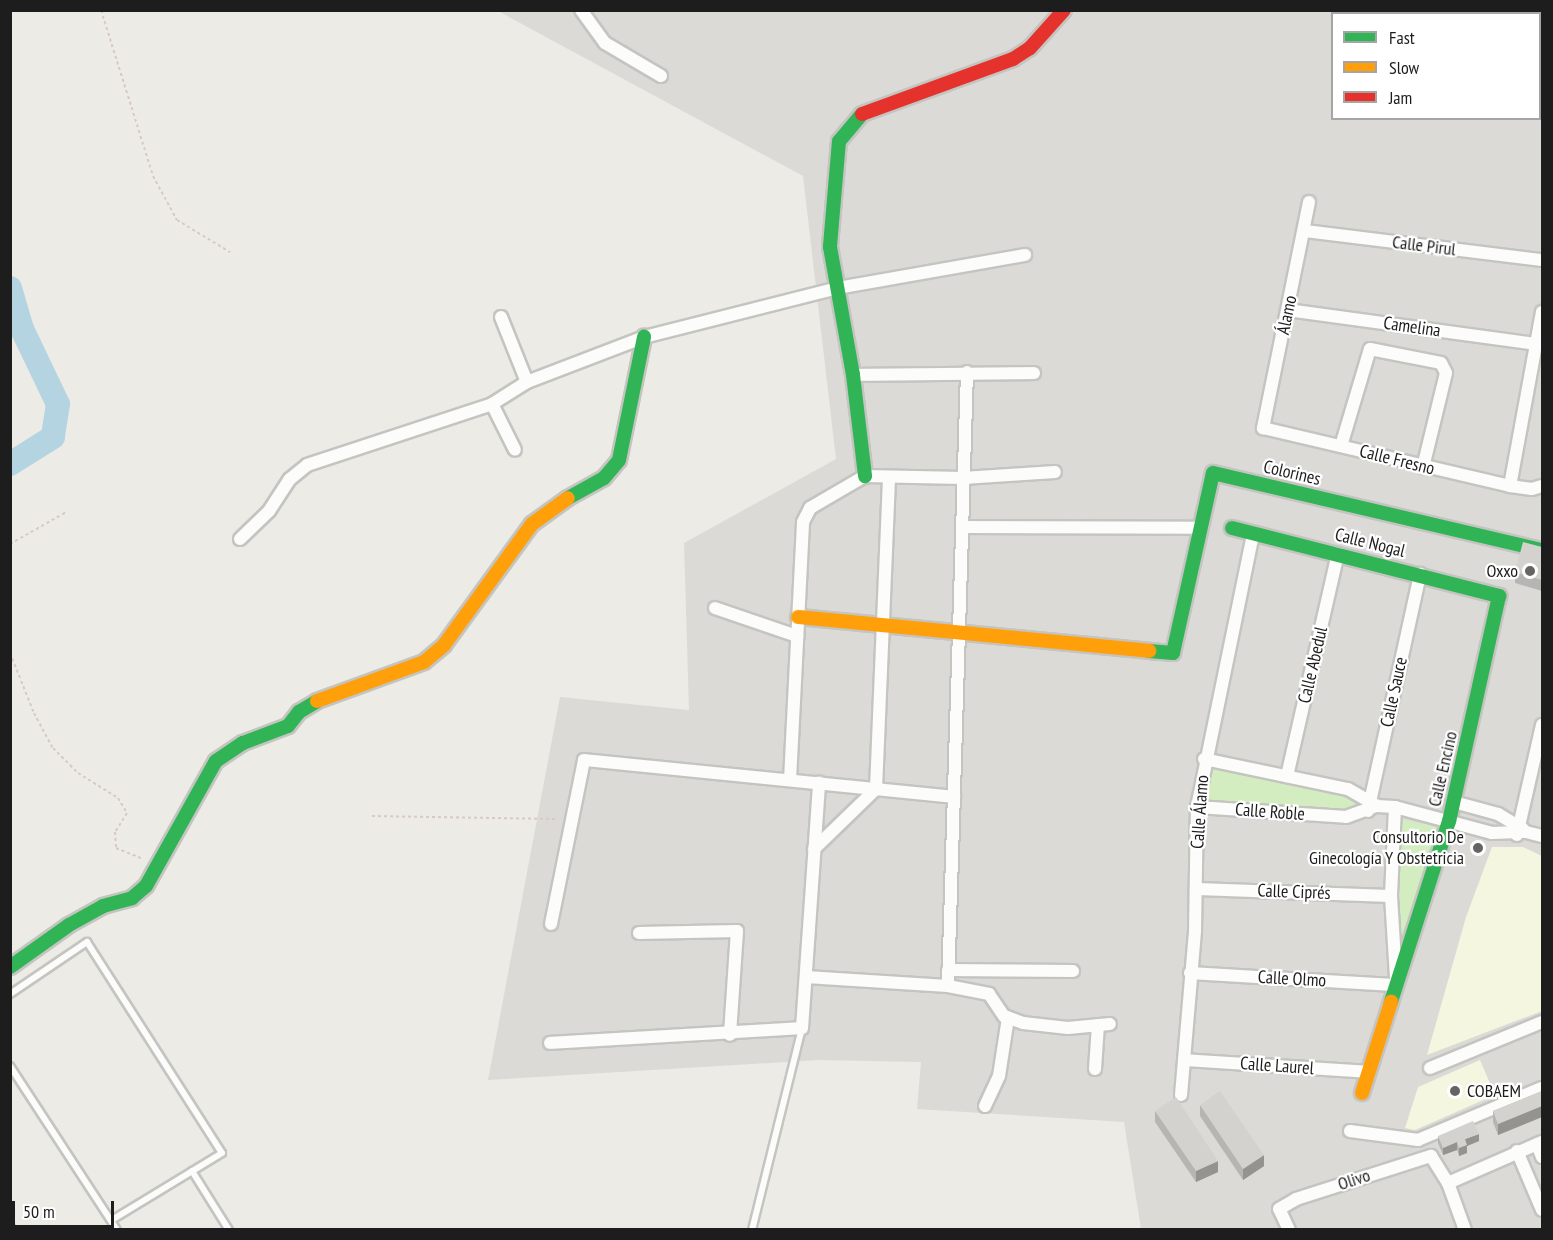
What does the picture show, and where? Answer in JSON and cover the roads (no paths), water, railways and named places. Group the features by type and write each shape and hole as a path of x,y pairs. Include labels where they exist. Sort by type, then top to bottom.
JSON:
{"street":[{"path":"581,10 605,43 662,76"},
{"path":"865,476 853,375 830,247 839,141 850,123 865,111 1013,59 1037,42 1064,10"},
{"name":"Álamo","path":"1263,428 1305,231 1309,202"},
{"name":"Calle Pirul","path":"1305,231 1542,260"},
{"path":"240,539 269,511 290,479 307,465 492,404 527,382 644,337 837,288 1025,255"},
{"name":"Camelina","path":"1288,310 1536,345"},
{"path":"1510,486 1542,312"},
{"path":"501,317 527,382"},
{"path":"10,968 103,906 132,898 160,867 216,761 243,743 288,726 299,712 326,696 424,662 444,645 532,524 547,510 604,478 619,460 644,337"},
{"path":"1341,446 1370,349 1441,363 1446,373 1423,466"},
{"path":"948,986 967,372"},
{"path":"853,375 1034,372"},
{"path":"492,404 515,450"},
{"name":"Calle Fresno","path":"1263,428 1510,486 1537,487 1542,497"},
{"path":"790,780 803,522 810,508 865,476 963,478 1055,472"},
{"name":"Colorines","path":"959,632 1173,653 1213,473 1542,550"},
{"path":"814,849 876,789 885,626 889,478"},
{"path":"962,527 1201,528"},
{"name":"Calle Nogal","path":"1232,528 1420,574 1499,596"},
{"name":"Calle Álamo","path":"1181,1095 1197,889 1197,807 1204,759 1253,533"},
{"name":"Calle Abedul","path":"1287,776 1338,554"},
{"name":"Calle Sauce","path":"1372,805 1420,574"},
{"name":"Calle Encino","path":"1362,1093 1395,983 1449,821 1499,596"},
{"path":"715,608 797,636"},
{"path":"798,617 959,632"},
{"path":"1521,831 1542,725"},
{"name":"Calle Roble","path":"1204,759 1348,789 1372,805 1395,807 1492,833 1521,831"},
{"path":"551,924 584,760 954,796"},
{"path":"550,1043 730,1035 802,1028 819,783"},
{"path":"1454,802 1498,814 1521,831 1542,836"},
{"name":"Calle Roble","path":"1197,807 1346,817 1372,805"},
{"name":"Calle Encino","path":"1395,807 1391,896 1395,983"},
{"name":"Calle Ciprés","path":"1197,889 1391,896"},
{"path":"639,933 737,931 730,1035"},
{"path":"948,970 1073,971"},
{"name":"Calle Olmo","path":"1190,973 1395,983"},
{"path":"806,977 948,986 989,994 1008,1018 1057,1027 1104,1024 1095,1069"},
{"path":"985,1106 999,1076 1008,1018"},
{"path":"1431,1068 1542,1022"},
{"name":"Calle Laurel","path":"1184,1060 1369,1072"},
{"path":"1350,1131 1418,1140 1542,1088"},
{"path":"1461,1228 1448,1183 1517,1151 1540,1143 1542,1157"},
{"path":"1517,1151 1542,1210"},
{"name":"Olivo","path":"1289,1230 1279,1209 1296,1199 1431,1156 1448,1183"}],"lane":[{"path":"10,994 87,942 222,1153 112,1220"},
{"path":"752,1230 802,1028"},
{"path":"10,1066 117,1230"},
{"path":"192,1171 230,1230"}],"waterway":[{"path":"10,288 22,329 58,404 53,437 10,464"}],"place":[{"name":"Oxxo","path":"1530,571"},
{"name":"Consultorio De Ginecología Y Obstetricia","path":"1478,848"},
{"name":"COBAEM","path":"1455,1091"}]}
